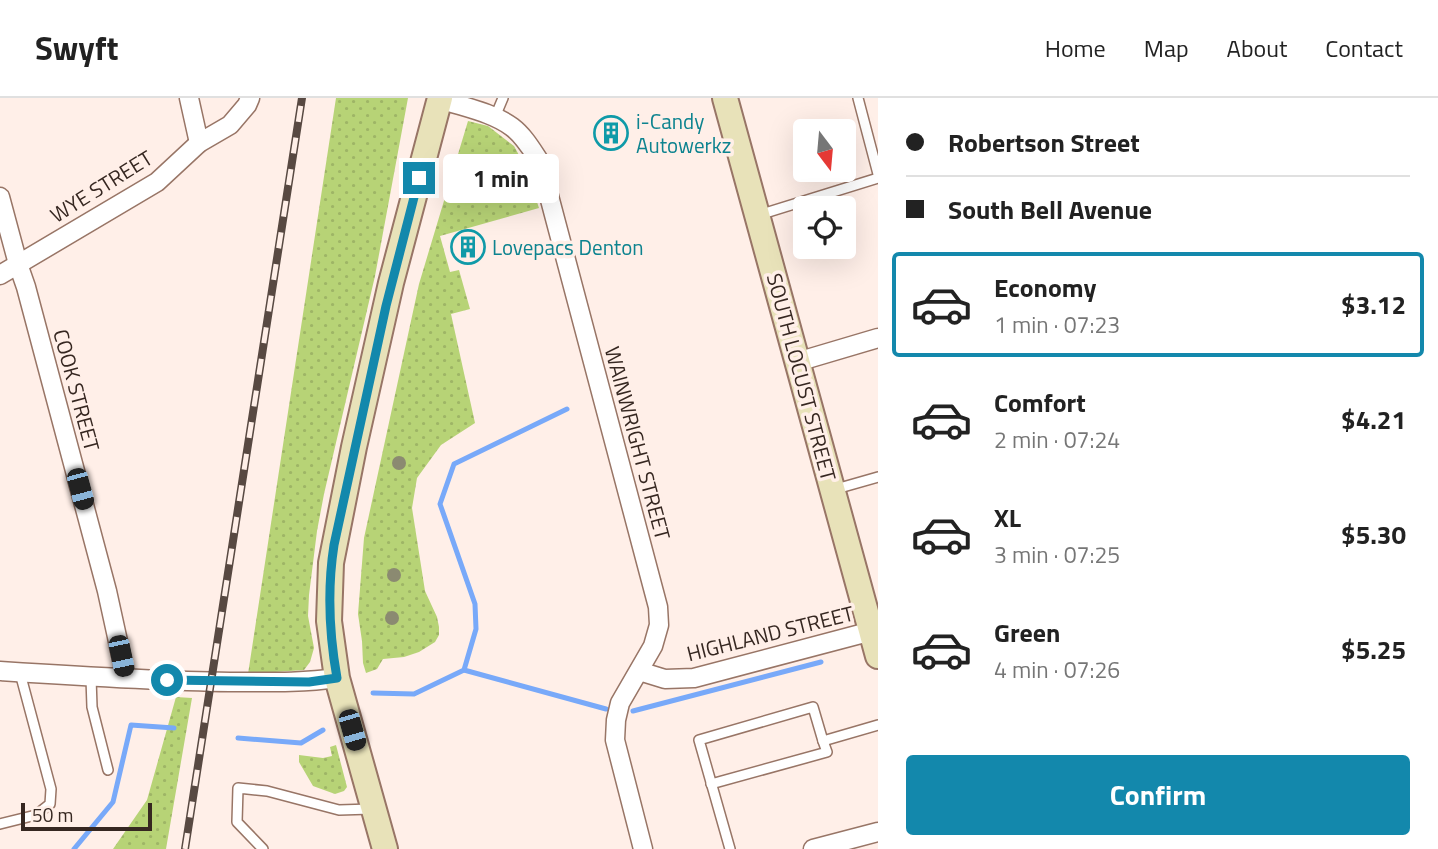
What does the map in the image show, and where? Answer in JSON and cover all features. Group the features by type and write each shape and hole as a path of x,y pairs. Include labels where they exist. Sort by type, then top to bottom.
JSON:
{"main road":[{"name":"SOUTH LOCUST STREET","path":"725,98 878,656"},
{"path":"384,849 337,678 329,621 331,563 391,283 440,99"}],"street":[{"path":"189,98 199,142"},
{"name":"WYE STREET","path":"0,275 157,182 199,142 230,125 250,98"},
{"name":"WAINWRIGHT STREET","path":"440,99 495,117 513,128 540,162 658,607 659,625 653,646 620,703 616,720 615,740 643,849"},
{"name":"COOK STREET","path":"0,197 107,591 126,678"},
{"path":"797,362 878,338"},
{"name":"HIGHLAND STREET","path":"639,671 665,679 694,678 872,631"},
{"path":"0,671 182,681 309,682 337,678"},
{"path":"813,849 878,832"}],"lane":[{"path":"495,117 503,98"},
{"path":"757,215 878,176 859,98"},
{"path":"833,490 878,477"},
{"path":"0,824 36,815 50,804 51,789 20,672"},
{"path":"91,678 92,707 108,770"},
{"path":"711,785 827,752 813,707 699,740 711,785 730,849"},
{"path":"823,741 878,726"},
{"path":"263,849 237,822 238,788 267,791 339,810 373,809"}],"green space":[{"path":"336,98 408,98 375,276 317,531 308,616 314,648 310,662 304,670 248,674"},
{"path":"468,121 488,126 514,146 526,168 539,208 440,236 450,272 459,270 470,309 451,314 475,423 441,445 417,478 412,508 425,591 437,617 439,635 435,642 419,652 383,659 377,669 366,673 358,614 364,538 419,284"},
{"path":"176,697 192,698 166,849 113,849 147,800"},
{"path":"336,745 347,787 335,794 313,786 299,762 299,755 323,758 332,756 330,747"}],"waterway":[{"path":"373,693 414,694 464,670 476,629 475,604 440,504 454,464 567,409"},
{"path":"633,711 821,662"},
{"path":"464,670 606,709"},
{"path":"74,849 113,802 131,725 174,728"},
{"path":"238,738 301,743 323,730"}],"railway":[{"path":"185,849 302,98"}],"place":[{"name":"i-Candy Autowerkz","path":"611,133"},
{"name":"Lovepacs Denton","path":"468,247"}],"route":[{"path":"167,680 309,682 337,678 329,621 331,563 386,306 419,178"}]}
